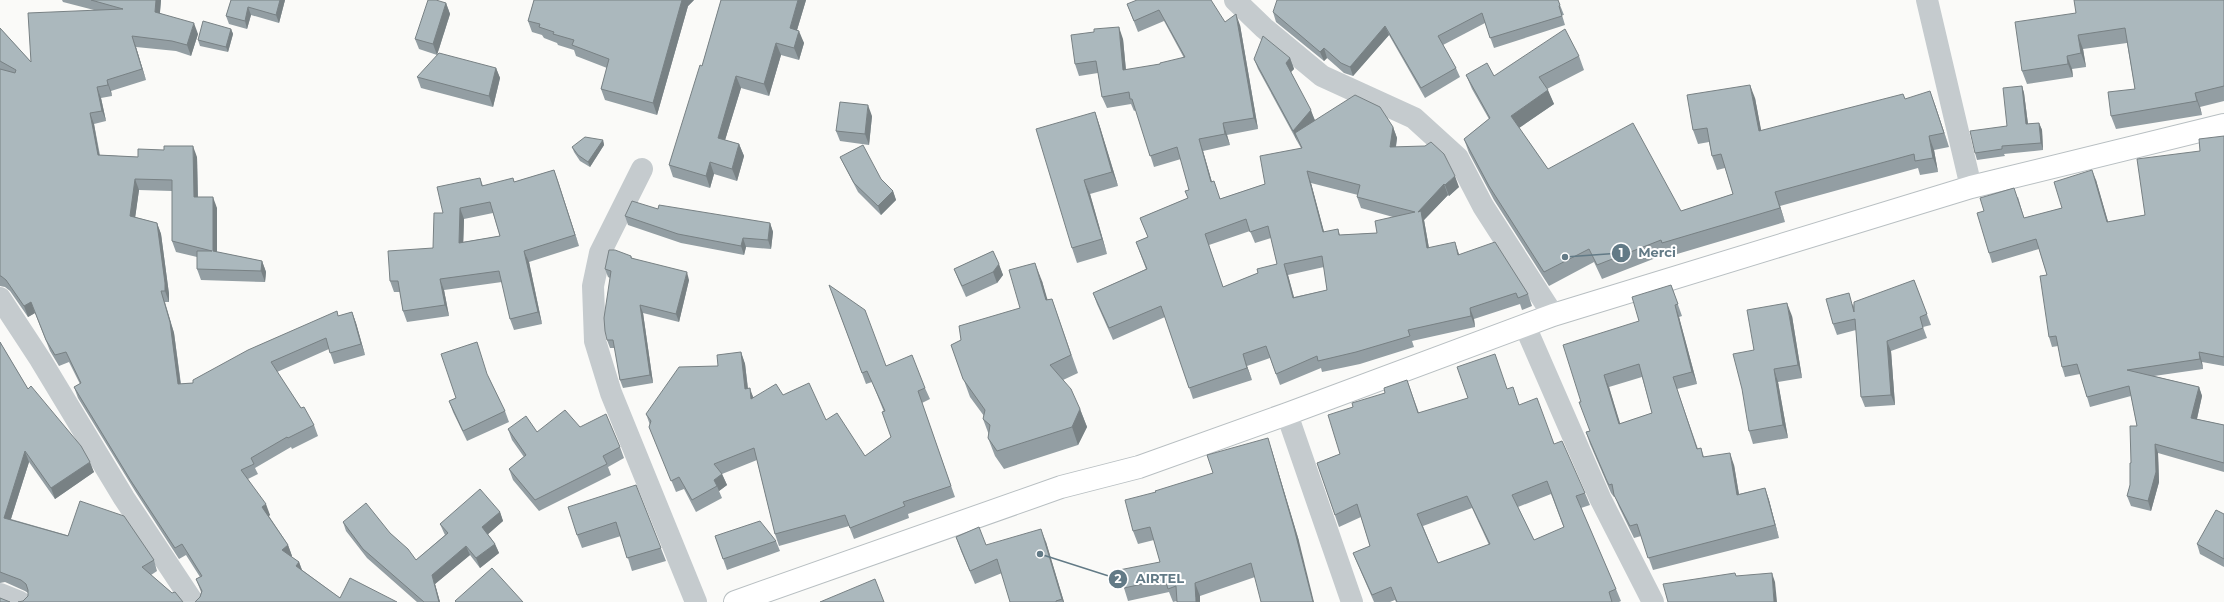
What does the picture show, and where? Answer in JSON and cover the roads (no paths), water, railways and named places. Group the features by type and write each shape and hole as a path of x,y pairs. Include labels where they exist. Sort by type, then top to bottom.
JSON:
{"main road":[{"path":"736,602 1061,487 1139,467 1287,414 1553,315 1971,187 2224,126"}],"street":[{"path":"1235,0 1264,28 1322,76 1414,118 1458,158 1483,206 1553,315"},
{"path":"1927,0 1971,187"},
{"path":"642,169 600,253 593,286 595,341 611,393 696,602"},
{"path":"0,298 40,359 124,498 193,602"},
{"path":"1525,326 1600,498 1653,602"},
{"path":"1287,414 1352,602"},
{"path":"0,594 20,602"}],"place":[{"name":"Merci","path":"1565,257"},
{"name":"AIRTEL","path":"1040,554"}]}
